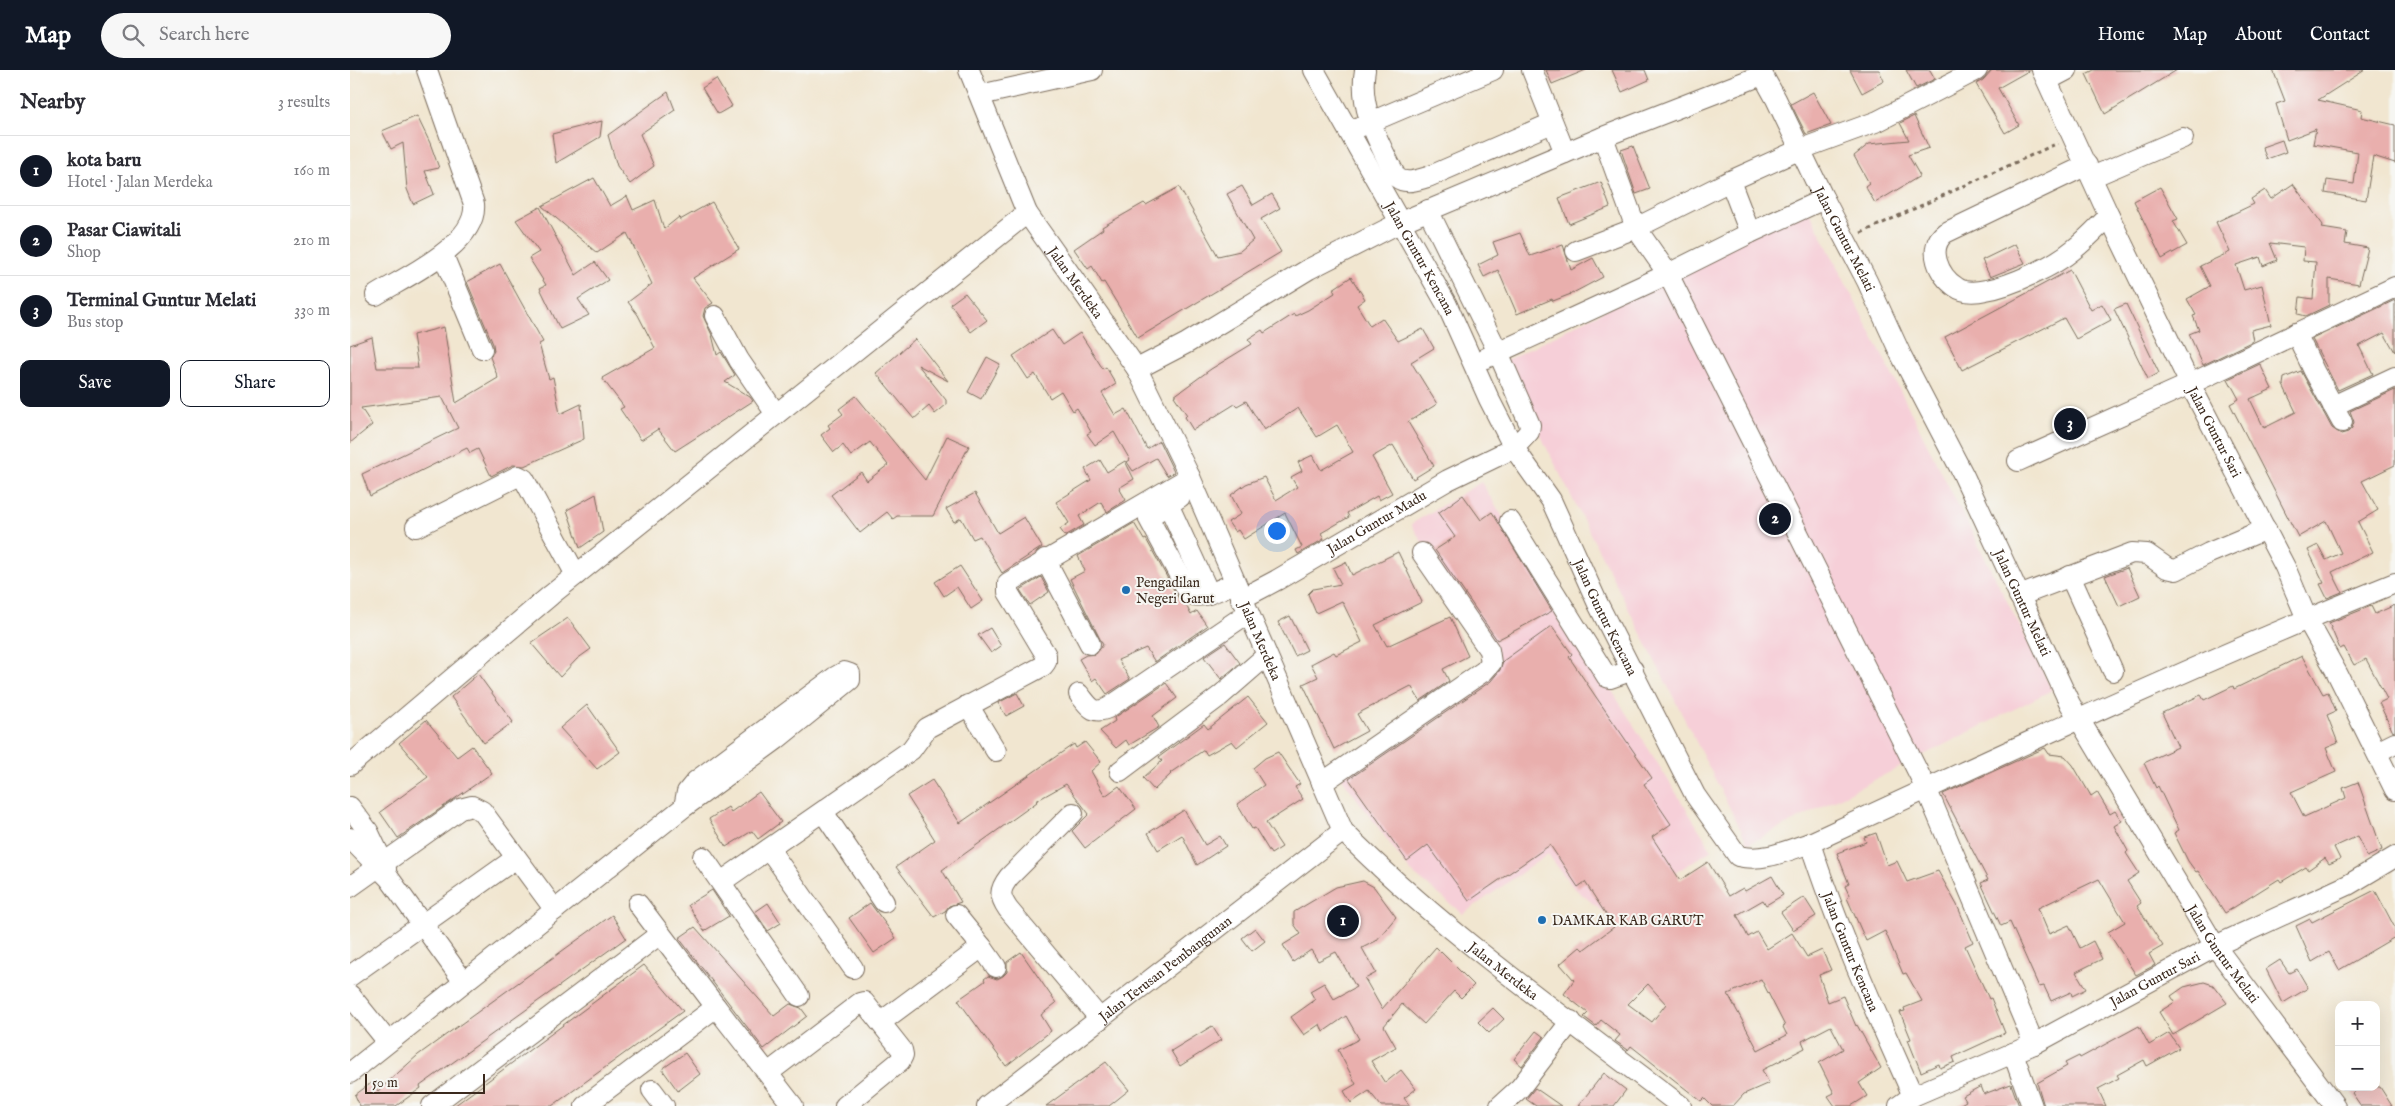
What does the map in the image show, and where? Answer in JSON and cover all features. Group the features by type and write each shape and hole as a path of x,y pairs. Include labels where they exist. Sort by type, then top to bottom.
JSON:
{"street":[{"path":"376,295 442,255 468,229 475,217 474,204 428,70"},
{"name":"Jalan Merdeka","path":"969,70 1027,213 1136,369 1192,482 1343,831 1386,874 1680,1106"},
{"path":"980,95 1092,70"},
{"name":"Jalan Guntur Kencana","path":"1314,70 1447,305 1514,448 1551,500 1598,604 1695,795 1738,856 1752,859 1770,856 1810,843 1826,895 1906,1101"},
{"path":"1365,70 1364,89 1370,123 1396,177 1407,182 1428,177 1552,123"},
{"path":"1350,131 1493,70"},
{"path":"1532,70 1564,153"},
{"path":"1576,251 1636,228 1730,181 1801,149 1878,121 1978,70"},
{"path":"2045,75 2067,70"},
{"path":"1136,369 1187,342 1309,269 1401,222 1761,73"},
{"name":"Jalan Guntur Melati","path":"1761,73 1801,149 1901,355 1963,474 2078,718 2215,946 2335,1106"},
{"name":"Jalan Guntur Sari","path":"2045,75 2109,216 2190,384 2266,529 2285,567 2307,619 2395,790"},
{"path":"1603,137 1636,228 1668,274 1926,788 2034,1044"},
{"path":"2109,216 2072,252 2041,269 1988,290 1970,291 1956,287 1948,281 1935,256 1936,243 1945,233 2089,171 2183,138"},
{"path":"1730,181 1750,233"},
{"path":"1473,364 1668,274 1824,199"},
{"path":"1428,210 1498,352 1530,425 1529,432 1514,448"},
{"path":"350,765 576,575 1027,213"},
{"path":"442,255 482,349"},
{"path":"2018,461 2190,384 2395,287"},
{"path":"714,316 739,360 776,414"},
{"path":"2296,333 2337,414 2395,377"},
{"name":"Jalan Guntur Madu","path":"1241,598 1277,580 1448,480 1514,448"},
{"path":"416,527 518,476 524,480 576,575"},
{"path":"1192,482 1168,504 1209,593 1241,598"},
{"path":"721,882 911,750 926,728 1043,666 1046,662 1046,655 1008,592 1008,583 1045,559 1192,482"},
{"path":"1510,521 1607,677 1610,678 1633,670"},
{"path":"2019,596 2132,552 2146,554 2167,568 2176,570 2209,553 2266,529"},
{"path":"1322,783 1484,671 1491,663 1489,650 1422,553"},
{"path":"1045,559 1090,644"},
{"path":"2070,576 2113,671"},
{"path":"1810,843 2078,718 2395,583"},
{"path":"1079,694 1093,710 1099,712 1108,708 1241,598"},
{"path":"1120,771 1220,696 1266,656"},
{"path":"968,705 996,751"},
{"path":"350,1073 684,807 688,792 696,781 773,732"},
{"path":"2377,752 2395,743"},
{"path":"350,887 383,870 460,809 472,806 482,812 555,910"},
{"path":"350,807 368,831 383,870"},
{"path":"823,812 884,902"},
{"path":"1074,813 1009,877 1000,889 1000,895 1008,908 1100,1019"},
{"name":"Jalan Terusan Pembangunan","path":"987,1106 1343,831"},
{"path":"350,838 383,870 464,982"},
{"path":"769,849 853,968"},
{"path":"703,857 799,996"},
{"name":"Jalan Guntur Sari","path":"1906,1101 2034,1044 2215,946 2348,885 2395,857"},
{"path":"350,976 516,858"},
{"path":"638,904 793,1106"},
{"path":"956,915 996,967"},
{"path":"441,1103 660,934"},
{"path":"881,1022 982,947"},
{"path":"350,995 388,1042"},
{"path":"768,1073 860,1003 864,1002 902,1050 902,1059 844,1106"},
{"path":"585,1106 716,1007"},
{"path":"1500,1106 1520,1088 1570,1021"},
{"path":"2013,1054 2032,1106"}],"path":[{"path":"1845,241 2073,136"}],"shaded area":[{"path":"1807,207 2052,690 1748,844 1503,362"},
{"path":"1481,482 1712,850 1607,915 1573,887 1548,854 1463,914 1410,871 1336,770 1493,658 1411,524"}],"building":[{"path":"1546,70 1586,70 1552,84"},
{"path":"1612,70 1645,70 1649,80 1622,92"},
{"path":"1850,70 1879,70 1884,81 1862,93"},
{"path":"1906,70 1930,70 1935,79 1916,88"},
{"path":"1992,70 2030,70 1998,88 2019,125 2005,133 1976,84 1983,80"},
{"path":"2094,70 2177,70 2105,114 2086,74"},
{"path":"2273,70 2365,70 2318,100 2362,110 2361,117 2395,125 2395,163 2373,156 2366,200 2325,193 2327,180 2354,184 2358,152 2313,144 2316,129 2287,140 2276,104 2285,101"},
{"path":"716,79 732,106 718,114 702,88"},
{"path":"668,92 675,110 640,134 654,166 630,184 617,166 608,135"},
{"path":"1813,92 1831,125 1806,134 1791,104"},
{"path":"417,116 439,168 425,171 434,194 413,204 407,189 403,143 391,149 382,131"},
{"path":"1914,116 1929,148 1908,155 1920,176 1875,203 1865,186 1869,183 1854,156 1869,144 1909,140 1900,123"},
{"path":"602,121 600,137 556,163 552,134"},
{"path":"2282,140 2286,152 2267,159 2262,147"},
{"path":"1633,146 1650,189 1636,194 1621,150"},
{"path":"594,178 610,206 627,196 633,210 655,200 664,229 679,217 680,220 712,202 739,249 693,278 713,303 705,308 703,316 712,335 717,355 721,352 735,375 725,382 750,397 753,401 675,451 658,429 641,440 620,409 624,407 602,378 655,348 638,315 628,302 652,284 627,233 597,253 542,206"},
{"path":"1601,182 1610,207 1569,224 1559,198"},
{"path":"2293,184 2323,225 2322,228 2347,232 2345,244 2368,248 2359,284 2329,279 2329,305 2306,316 2298,314 2300,297 2313,299 2316,262 2303,261 2304,247 2270,243 2277,260 2263,266 2260,257 2236,265 2244,290 2262,285 2271,325 2251,330 2253,341 2203,365 2189,334 2199,330 2193,316 2196,315 2187,299 2210,286 2200,266 2230,252 2216,222 2254,204 2251,199 2265,190 2271,199"},
{"path":"1242,186 1253,205 1272,194 1280,208 1261,219 1281,252 1138,338 1104,282 1102,283 1092,266 1088,269 1074,249 1103,229 1102,227 1144,203 1146,205 1179,187 1218,256 1240,251 1253,240 1227,194"},
{"path":"2160,187 2178,219 2173,221 2187,245 2162,259 2134,201"},
{"path":"540,207 576,275 595,262 608,280 578,299 589,315 560,329 540,288 546,285 529,258 539,252 516,220"},
{"path":"1520,233 1530,256 1563,245 1571,270 1593,258 1603,277 1571,294 1553,301 1552,299 1517,314 1498,270 1484,277 1478,265 1498,255 1493,242"},
{"path":"2015,244 2025,263 1990,277 1982,260"},
{"path":"500,264 543,342 539,344 549,379 553,377 560,414 581,404 584,439 524,466 513,465 491,476 478,449 470,453 467,448 370,496 362,474 458,428 442,397 361,408 372,425 350,443 350,345 372,337 377,368 418,368 413,335 444,327 456,403 498,378 490,357 494,351 493,344 467,282"},
{"path":"2070,270 2091,310 2102,304 2111,320 2076,339 2064,318 1962,370 1945,337"},
{"path":"1351,277 1365,299 1357,305 1370,326 1382,318 1398,341 1423,329 1434,348 1411,362 1437,404 1408,422 1434,466 1413,479 1393,445 1372,457 1392,493 1379,500 1377,496 1347,513 1349,517 1321,533 1324,539 1298,554 1296,550 1302,547 1285,513 1244,539 1238,530 1235,532 1228,522 1241,514 1231,495 1246,484 1264,477 1276,500 1297,487 1291,477 1302,471 1298,462 1313,455 1321,470 1353,452 1337,425 1317,437 1298,408 1264,430 1246,401 1237,406 1235,404 1193,430 1185,417 1187,415 1174,396 1211,369 1252,344 1248,339 1262,330 1264,333 1294,314 1295,316 1308,310 1335,293 1333,289"},
{"path":"965,293 987,320 971,332 950,304"},
{"path":"2395,300 2395,352 2384,333 2359,346 2373,374 2338,390 2312,339"},
{"path":"2126,304 2159,373 2148,379 2114,309"},
{"path":"1052,330 1062,345 1080,333 1103,369 1106,367 1116,384 1102,393 1115,415 1126,409 1147,449 1159,441 1174,472 1167,476 1156,458 1133,471 1127,462 1130,460 1114,432 1095,445 1087,434 1091,432 1077,408 1073,411 1061,391 1050,398 1035,374 1028,379 1013,356"},
{"path":"915,339 948,381 918,365 946,400 946,405 935,414 929,406 914,419 876,373"},
{"path":"987,357 1000,364 981,399 968,392"},
{"path":"2260,364 2272,389 2250,399 2264,428 2296,412 2283,385 2284,378 2301,371 2332,428 2341,434 2348,432 2352,428 2354,422 2350,411 2395,390 2395,465 2362,481 2378,510 2358,522 2373,552 2332,572 2342,592 2327,598 2320,584 2324,583 2308,550 2318,545 2326,560 2341,553 2326,521 2298,537 2230,404 2239,399 2228,379"},
{"path":"856,396 925,480 947,436 969,446 933,516 897,516 893,519 887,512 860,533 831,495 861,472 867,481 888,465 870,442 851,456 843,445 834,452 821,435 830,428 828,425 843,414 839,409"},
{"path":"1100,460 1107,472 1125,461 1134,479 1119,488 1126,500 1107,512 1101,502 1079,516 1084,525 1065,536 1060,529 1069,523 1056,502 1091,480 1085,469"},
{"path":"975,493 998,533 1024,517 1042,547 1002,573 980,536 973,539 961,518 954,522 946,509"},
{"path":"596,494 603,532 580,548 567,510"},
{"path":"1463,495 1481,520 1492,512 1552,611 1497,640 1435,550 1455,537 1438,513"},
{"path":"1134,523 1144,540 1146,539 1179,599 1186,605 1191,615 1197,611 1207,626 1155,662 1146,648 1118,660 1130,679 1107,694 1096,678 1092,681 1079,659 1086,655 1096,654 1103,645 1070,579 1085,571 1078,556"},
{"path":"1398,552 1422,602 1375,625 1387,646 1450,617 1468,656 1443,669 1449,681 1420,701 1411,686 1357,714 1367,731 1334,749 1303,684 1318,677 1311,664 1334,652 1336,655 1362,642 1342,601 1316,613 1308,594 1313,589 1341,584 1333,568 1346,562 1352,575"},
{"path":"960,566 983,601 971,609 957,587 944,596 935,582"},
{"path":"2127,568 2140,596 2119,606 2105,576"},
{"path":"1041,577 1049,592 1030,605 1020,590"},
{"path":"2395,605 2395,731 2393,732 2379,703 2387,699 2366,659 2354,665 2344,647 2340,649 2329,623 2371,606 2375,614"},
{"path":"1290,616 1307,650 1295,656 1278,622"},
{"path":"568,618 591,649 577,659 560,677 531,643"},
{"path":"1552,626 1572,654 1569,657 1652,778 1644,784 1671,824 1652,837 1680,880 1708,862 1729,896 1743,888 1745,891 1772,876 1783,895 1766,905 1763,900 1737,915 1748,937 1757,932 1767,949 1792,933 1807,957 1822,950 1831,970 1819,975 1828,1002 1843,996 1856,1026 1881,1068 1859,1083 1867,1096 1851,1106 1835,1106 1828,1096 1834,1093 1819,1063 1843,1049 1831,1026 1802,1041 1805,1048 1762,1070 1769,1083 1744,1094 1733,1106 1712,1106 1704,1098 1701,1101 1631,1046 1628,1050 1615,1041 1620,1035 1601,1020 1596,1026 1584,1017 1588,1013 1564,994 1574,980 1560,964 1580,947 1583,950 1614,927 1585,882 1578,887 1550,845 1469,901 1428,845 1407,861 1349,779 1491,681 1500,670 1503,661","holes":["1761,979 1785,1026 1783,1027 1787,1035 1758,1050 1728,994","1648,984 1666,1004 1652,1022 1628,1004"]},
{"path":"990,628 1001,646 991,653 978,635"},
{"path":"1225,643 1240,663 1221,679 1204,657"},
{"path":"2302,656 2323,694 2328,692 2336,711 2327,715 2338,743 2326,748 2336,772 2291,792 2304,817 2346,798 2343,788 2358,782 2382,850 2367,857 2358,836 2334,847 2340,859 2329,864 2325,858 2308,870 2306,867 2281,882 2279,879 2225,913 2198,871 2196,872 2188,861 2174,833 2179,830 2158,786 2156,788 2144,763 2178,747 2162,713 2201,695 2204,700 2233,686 2234,689"},
{"path":"478,674 513,722 484,743 451,697"},
{"path":"1166,683 1177,698 1153,716 1159,727 1129,745 1126,740 1116,748 1100,731 1115,721 1114,718"},
{"path":"1017,693 1024,706 1006,716 998,703"},
{"path":"1248,697 1268,722 1237,747 1232,741 1207,755 1204,750 1170,773 1154,790 1143,778 1162,761 1159,757 1204,724 1208,729"},
{"path":"587,705 620,752 597,769 560,728"},
{"path":"426,720 457,757 472,746 492,773 398,838 380,812 428,777 399,743"},
{"path":"1085,742 1101,762 1091,771 1105,796 1119,786 1136,809 1085,848 1072,831 1089,814 1066,784 1036,801 942,870 961,902 949,906 945,911 934,917 896,867 935,840 907,796 932,780 960,823 1074,744 1076,748"},
{"path":"2045,748 2049,754 2065,756 2073,765 2091,796 2097,792 2110,814 2115,811 2122,821 2114,826 2128,851 2126,853 2139,873 2127,881 2141,903 2137,906 2163,946 2149,954 2155,965 2136,975 2108,932 2125,922 2099,879 2038,908 2049,934 2069,925 2080,948 2093,941 2102,959 2076,972 2086,989 2072,996 2071,992 2051,1001 2044,986 2039,987 2010,922 2001,926 1981,883 1988,880 1943,794"},
{"path":"1278,752 1300,784 1295,787 1303,799 1266,823 1282,847 1271,854 1255,828 1252,829 1237,804 1264,785 1253,768 1265,758"},
{"path":"759,792 781,822 758,839 752,831 726,847 709,819 728,807 731,812"},
{"path":"1184,810 1205,845 1220,836 1226,846 1197,865 1182,835 1158,850 1148,833"},
{"path":"1876,833 1887,865 1897,861 1907,882 1938,871 1957,905 1973,942 1965,946 1989,999 1991,998 2005,1033 1953,1057 1955,1062 1940,1068 1939,1064 1921,1072 1908,1040 1911,1039 1900,1012 1905,1011 1904,1008 1922,1001 1906,973 1903,974 1885,931 1866,941 1847,898 1850,897 1845,886 1849,884 1837,853 1866,842 1864,837"},
{"path":"1363,881 1374,887 1396,917 1376,941 1362,948 1376,973 1365,979 1382,1009 1436,947 1474,985 1461,998 1454,991 1424,1024 1402,1004 1384,1026 1396,1047 1371,1061 1385,1083 1401,1070 1416,1089 1404,1098 1410,1106 1381,1106 1369,1091 1351,1103 1344,1091 1356,1084 1338,1050 1359,1039 1346,1016 1323,1032 1320,1024 1304,1035 1291,1017 1315,1000 1310,991 1324,983 1334,999 1356,987 1336,952 1318,961 1311,950 1293,962 1283,945 1301,934 1294,924 1294,912 1336,887"},
{"path":"712,890 729,916 704,931 688,905"},
{"path":"2375,890 2395,928 2395,937 2339,970 2329,952 2312,962 2296,926 2310,919 2312,922"},
{"path":"1804,897 1816,916 1793,930 1781,912"},
{"path":"768,903 781,923 768,931 755,912"},
{"path":"870,903 896,938 874,953 849,918"},
{"path":"612,915 626,938 420,1086 421,1088 396,1106 360,1106 355,1095 371,1083 378,1091 418,1055"},
{"path":"695,927 774,1016 790,1004 801,1008 807,1016 764,1049 679,938"},
{"path":"1255,928 1265,941 1252,951 1242,938"},
{"path":"1021,952 1056,1003 1041,1015 1051,1031 1006,1066 958,1000 985,981 984,979 988,976 997,979 1003,976 1007,972 1007,962"},
{"path":"2280,960 2289,973 2297,969 2308,988 2283,1003 2266,969"},
{"path":"644,965 683,1011 552,1106 454,1106"},
{"path":"2204,982 2213,985 2227,1003 2173,1035 2159,1012 2175,1002 2171,996 2184,987"},
{"path":"1493,1008 1504,1019 1489,1033 1478,1022"},
{"path":"1212,1026 1221,1040 1180,1066 1171,1051"},
{"path":"2139,1026 2149,1045 2169,1033 2179,1048 2147,1066 2144,1060 2117,1075 2119,1078 2098,1089 2106,1106 2044,1106 2037,1083 2067,1066 2065,1063 2079,1056 2080,1058"},
{"path":"1536,1031 1544,1037 1522,1066 1514,1059"},
{"path":"685,1053 700,1074 678,1091 662,1069"},
{"path":"1106,1062 1129,1090 1109,1106 1046,1106"},
{"path":"1604,1073 1626,1090 1614,1106 1578,1106"},
{"path":"2011,1084 2019,1106 1957,1106 1966,1101 1963,1096 1981,1086 1984,1094"},
{"path":"2380,1087 2392,1106 2361,1106 2352,1093 2355,1091 2380,1091"},
{"path":"1535,1088 1561,1106 1536,1106 1526,1099"}],"place":[{"name":"Terminal Guntur Melati","path":"2070,424"},
{"name":"Pasar Ciawitali","path":"1775,519"},
{"name":"Pengadilan Negeri Garut","path":"1126,590"},
{"name":"DAMKAR KAB GARUT","path":"1542,920"},
{"name":"kota baru","path":"1343,921"}]}
